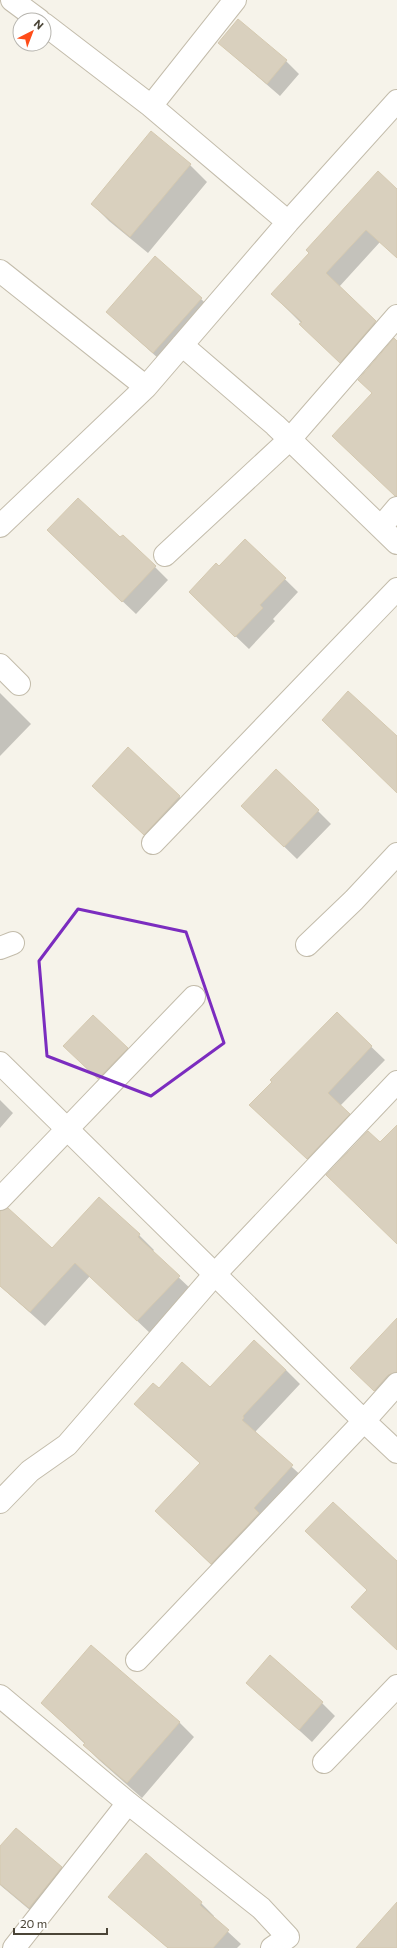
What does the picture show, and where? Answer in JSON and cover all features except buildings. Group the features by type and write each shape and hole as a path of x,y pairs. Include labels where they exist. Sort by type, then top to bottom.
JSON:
{"street":[{"path":"12,0 28,12"},
{"path":"151,106 235,0"},
{"path":"52,30 151,106 288,222"},
{"path":"0,526 146,387 288,222 397,101"},
{"path":"0,271 146,387"},
{"path":"166,555 290,439 397,316"},
{"path":"182,344 290,439 397,543"},
{"path":"381,527 397,508"},
{"path":"152,842 397,589"},
{"path":"0,665 19,684"},
{"path":"307,945 354,900 397,854"},
{"path":"0,1199 194,997"},
{"path":"0,1063 397,1452"},
{"path":"0,1502 30,1471 67,1445 215,1274 397,1082"},
{"path":"137,1660 364,1421 397,1384"},
{"path":"324,1762 397,1686"},
{"path":"0,1696 128,1803 261,1908 288,1937 272,1948"},
{"path":"14,1948 128,1803"}],"highlighted area":[{"path":"78,909 186,932 224,1043 151,1096 47,1056 39,961"}]}
